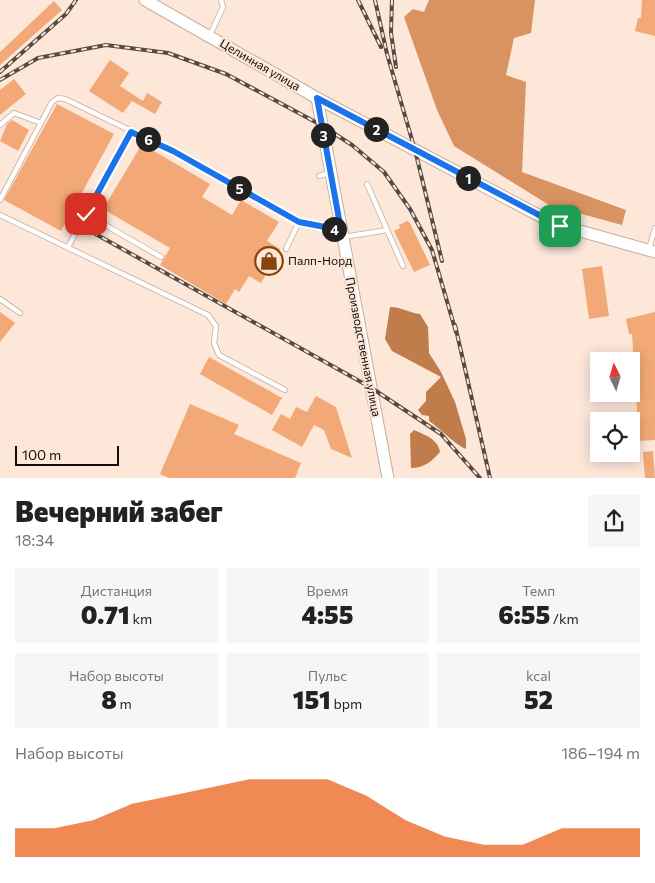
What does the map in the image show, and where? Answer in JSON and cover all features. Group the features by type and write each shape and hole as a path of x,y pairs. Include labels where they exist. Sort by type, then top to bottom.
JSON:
{"street":[{"name":"Целинная улица","path":"145,0 317,98 555,224 652,251"},
{"name":"Производственная улица","path":"317,98 325,175 342,234 388,478"}],"lane":[{"path":"209,37 223,6 221,0"},
{"path":"0,200 52,102 58,98 65,99 173,151 299,222 342,234 387,230"},
{"path":"0,125 14,113 41,124"},
{"path":"68,247 131,132"},
{"path":"367,184 403,266"},
{"path":"86,214 161,257"},
{"path":"0,215 208,315 216,326 214,343 220,355 285,390"},
{"path":"286,249 299,222"},
{"path":"652,251 655,228"},
{"path":"0,299 20,313"}],"shaded area":[{"path":"429,0 535,0 531,33 514,38 506,75 526,82 522,172 626,210 622,225 549,205 454,146 437,110 404,17 413,9 424,12"},
{"path":"390,307 420,314 428,327 429,353 441,372 455,402 466,439 466,449 429,421 429,416 422,415 418,410 426,401 426,392 441,377 392,351 385,339"},
{"path":"414,430 434,441 440,452 427,464 411,468 410,434"}],"building":[{"path":"642,0 655,0 655,36 635,31 638,18 641,18"},
{"path":"54,1 62,10 0,65 0,52"},
{"path":"110,60 129,73 120,86 143,101 147,93 162,102 155,114 132,101 123,113 89,91"},
{"path":"14,79 26,94 0,115 0,90"},
{"path":"57,104 114,134 61,231 4,200"},
{"path":"12,120 29,130 18,151 0,141 7,124"},
{"path":"142,144 210,184 202,197 232,215 241,200 279,222 267,241 280,249 261,283 249,276 239,292 235,289 226,304 160,265 170,248 103,209"},
{"path":"407,221 410,223 430,265 414,272 394,231 400,228 399,225"},
{"path":"602,266 609,316 589,319 582,269"},
{"path":"0,312 15,323 0,342"},
{"path":"655,312 655,440 640,441 640,412 637,412 636,402 640,402 640,352 633,352 632,334 629,334 626,319"},
{"path":"209,357 282,398 272,415 200,374"},
{"path":"316,396 336,407 352,458 331,449 324,430 314,425 302,447 272,430 281,414 290,419 296,407 307,412"},
{"path":"190,404 239,425 234,434 301,463 295,478 169,478 160,474"},
{"path":"653,451 655,478 645,478 643,452"}],"railway":[{"path":"0,72 66,14 76,0"},
{"path":"358,0 381,47"},
{"path":"375,0 387,54 415,150 442,261"},
{"path":"392,0 391,33 396,67"},
{"path":"0,80 38,58 106,45 168,53 226,74 321,125 352,145 384,172 410,209 432,250 456,332"},
{"path":"83,227 370,387 441,434 480,478"},
{"path":"455,325 490,478"}],"place":[{"name":"Палп-Норд","path":"269,261"}],"route":[{"path":"86,214 131,132 173,151 299,222 341,230 317,98 560,226"}]}
